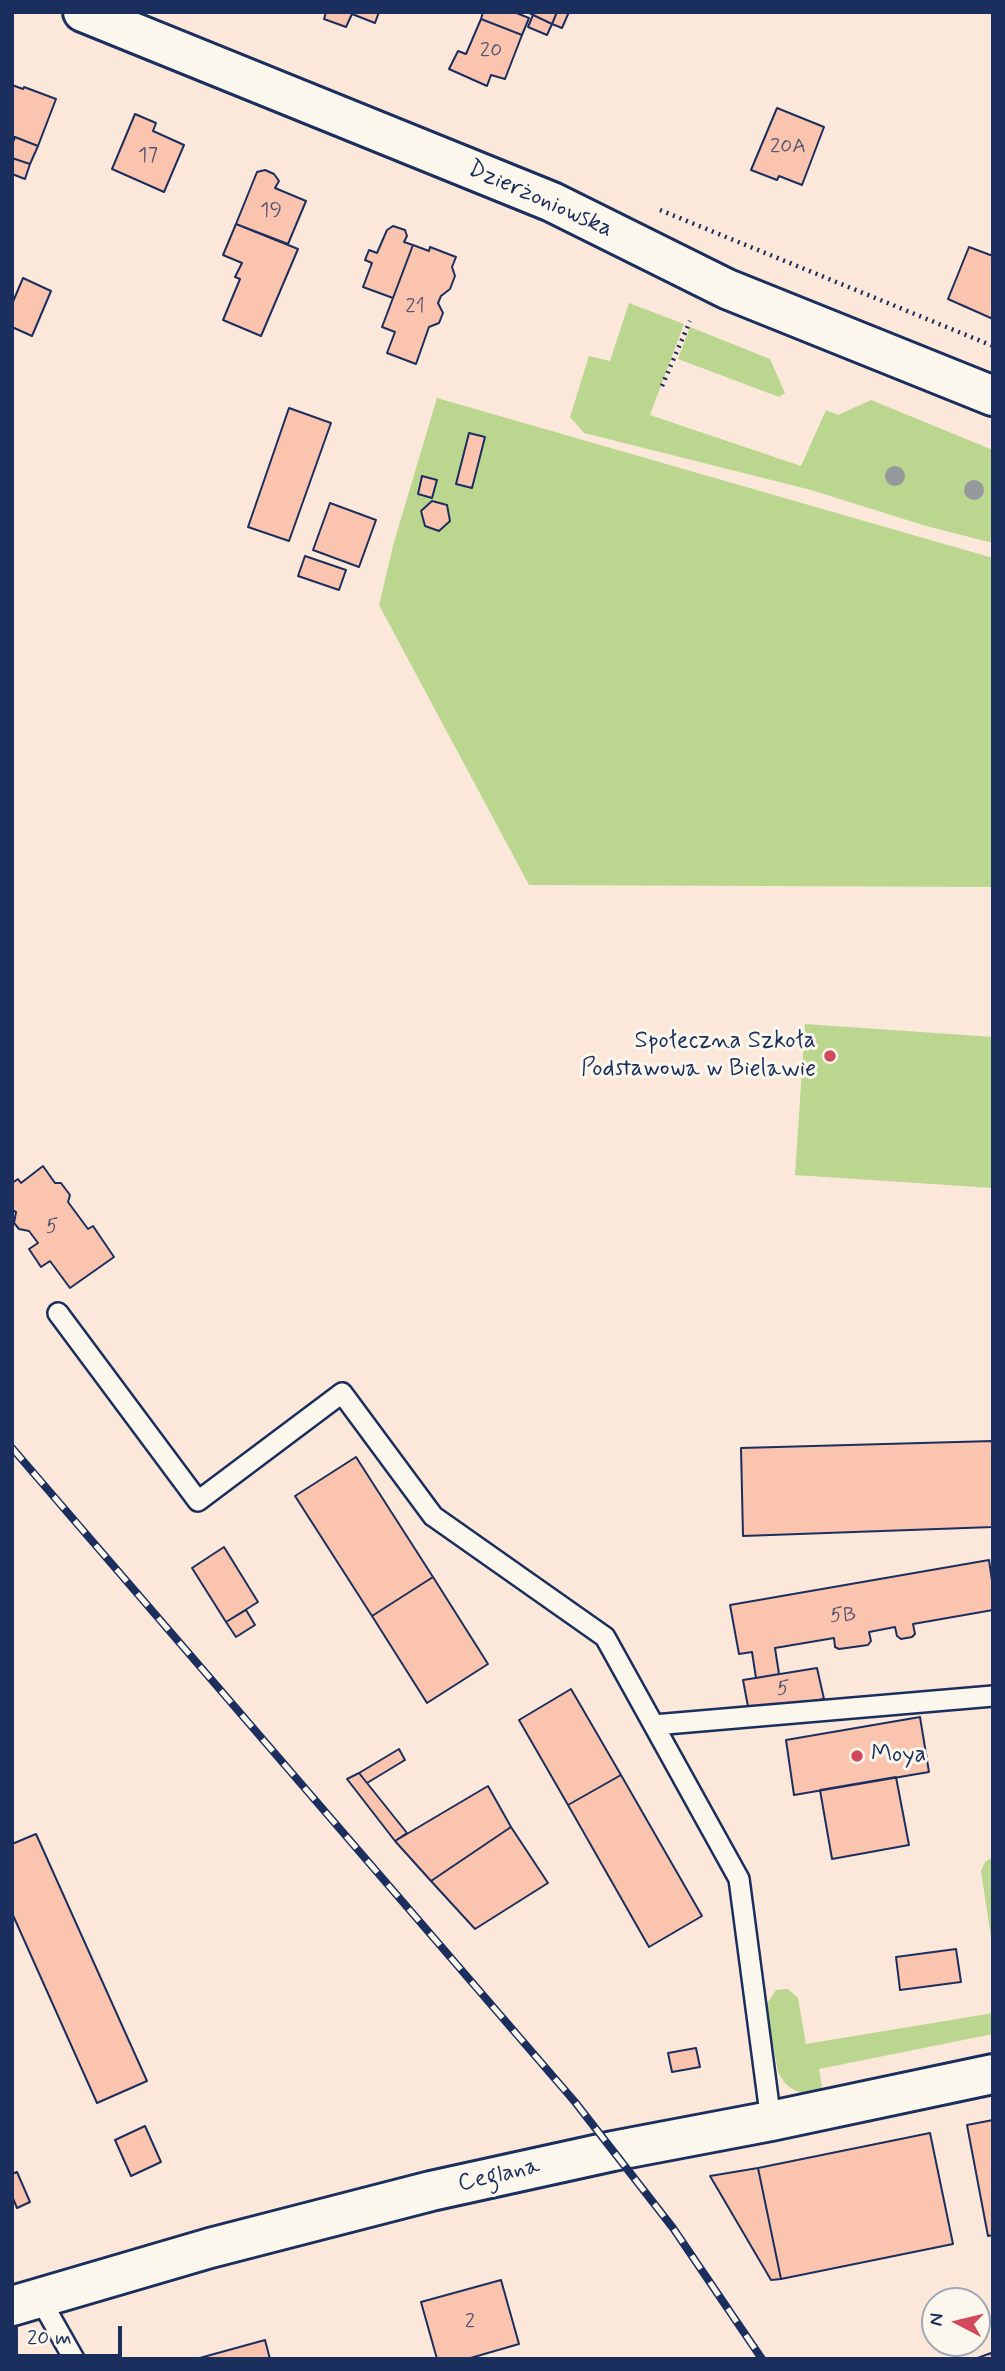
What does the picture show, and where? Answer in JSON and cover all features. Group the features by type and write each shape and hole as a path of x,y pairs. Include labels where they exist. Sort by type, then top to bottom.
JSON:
{"main road":[{"name":"Dzierżoniowska","path":"83,12 552,202 727,289 993,396"},
{"name":"Ceglana","path":"26,2302 210,2248 406,2197 614,2151 771,2122 993,2074"}],"lane":[{"path":"58,1313 198,1501 342,1393 433,1516 605,1637 739,1880 771,2122"},
{"path":"654,1725 993,1696"},
{"path":"26,2302 75,2359"}],"path":[{"path":"662,386 690,321"}],"green space":[{"path":"629,303 684,324 650,415 801,466 826,410 838,415 871,400 993,450 993,543 926,526 811,490 584,433 570,417 589,356 610,361"},
{"path":"690,327 770,359 785,393 779,397 678,359"},
{"path":"437,398 993,558 993,887 529,885 379,605 394,542"},
{"path":"805,1024 993,1037 993,1188 795,1175"},
{"path":"993,1857 993,1951 981,1871 985,1862"},
{"path":"788,1989 798,1998 806,2044 993,2013 993,2034 819,2069 823,2093 802,2093 786,2084 778,2072 766,2005 776,1990"}],"building":[{"path":"326,12 379,12 375,23 352,14 346,27 324,19"},
{"path":"483,12 514,12 529,18 522,35 481,19"},
{"path":"527,12 557,12 552,24"},
{"path":"557,12 569,12 562,28 552,24"},
{"path":"533,15 552,24 547,35 528,27"},
{"path":"481,19 522,35 505,79 491,75 487,86 449,69 458,51 466,54"},
{"path":"12,85 56,99 38,146 12,136"},
{"path":"777,108 824,127 802,185 779,176 777,180 751,170"},
{"path":"135,114 156,123 153,131 184,145 164,192 112,169"},
{"path":"15,137 38,146 30,164 12,158"},
{"path":"12,158 30,164 25,179 12,174"},
{"path":"265,170 274,174 279,181 275,188 306,201 288,244 236,224 257,172"},
{"path":"236,224 298,249 261,336 223,320 240,279 235,277 242,263 223,255"},
{"path":"393,226 405,230 407,236 404,242 413,245 393,298 363,287 372,263 365,260 369,250 377,253 387,230"},
{"path":"413,245 429,251 430,247 456,257 452,267 455,276 450,289 441,296 438,303 443,313 439,323 429,327 416,364 387,353 395,332 382,327"},
{"path":"969,247 993,256 993,319 948,299"},
{"path":"23,278 51,291 32,336 12,327 12,304"},
{"path":"289,408 331,423 289,541 248,527"},
{"path":"469,433 485,437 472,488 456,484"},
{"path":"422,476 437,480 432,498 418,494"},
{"path":"432,501 447,505 450,521 439,531 425,526 421,511"},
{"path":"330,503 376,520 359,567 313,550"},
{"path":"305,556 346,570 339,590 298,576"},
{"path":"43,1166 55,1183 61,1183 70,1195 68,1202 88,1229 93,1226 114,1257 70,1288 50,1261 41,1267 29,1249 38,1243 29,1231 19,1229 14,1223 16,1212 12,1210 12,1183 18,1179 21,1183"},
{"path":"993,1441 993,1527 743,1536 741,1448"},
{"path":"356,1457 433,1577 372,1616 295,1496"},
{"path":"224,1547 258,1602 226,1622 192,1568"},
{"path":"989,1560 993,1610 913,1624 915,1634 901,1639 897,1636 895,1627 869,1632 871,1641 868,1645 839,1649 835,1647 834,1638 775,1648 779,1674 756,1678 752,1652 739,1654 730,1605"},
{"path":"433,1577 488,1664 427,1703 372,1616"},
{"path":"246,1610 255,1625 236,1637 226,1622"},
{"path":"817,1668 824,1699 749,1712 743,1680"},
{"path":"571,1689 621,1775 568,1805 519,1720"},
{"name":"Moya","path":"920,1717 929,1772 794,1795 786,1740"},
{"path":"399,1749 405,1760 367,1783 359,1773"},
{"path":"359,1773 407,1833 395,1841 347,1779"},
{"path":"621,1775 702,1916 649,1947 568,1805"},
{"path":"896,1777 909,1845 832,1859 820,1790"},
{"path":"488,1786 511,1827 431,1881 395,1841"},
{"path":"511,1827 548,1883 475,1929 431,1881"},
{"path":"36,1834 147,2081 97,2103 12,1913 12,1844"},
{"path":"956,1949 961,1982 900,1990 896,1957"},
{"path":"696,2048 700,2067 672,2072 668,2053"},
{"path":"993,2120 993,2235 988,2236 967,2125"},
{"path":"145,2126 161,2162 131,2176 115,2140"},
{"path":"930,2133 953,2244 781,2279 758,2168"},
{"path":"758,2168 781,2279 771,2280 710,2176"},
{"path":"17,2172 30,2202 17,2208 12,2196 12,2174"},
{"path":"501,2280 519,2344 467,2359 437,2359 421,2302"},
{"path":"265,2340 270,2359 196,2359"},
{"path":"991,2353 993,2359 975,2359 991,2357"}],"railway":[{"path":"12,1448 575,2102 673,2228 762,2359"}],"place":[{"name":"Społeczna Szkoła Podstawowa w Bielawie","path":"830,1056"},
{"name":"Moya","path":"857,1756"}]}
